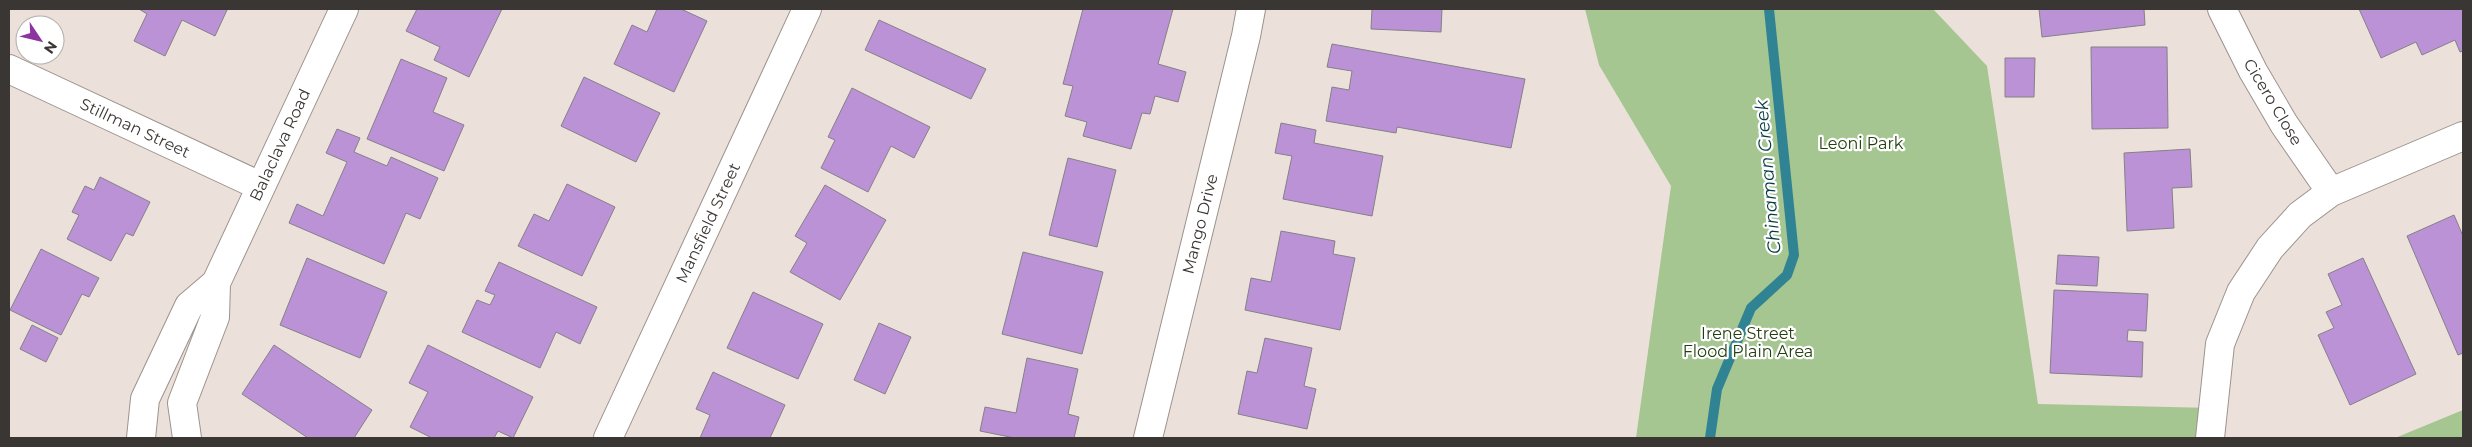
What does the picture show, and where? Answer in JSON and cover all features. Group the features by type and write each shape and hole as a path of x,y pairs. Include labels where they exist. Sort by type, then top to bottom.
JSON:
{"street":[{"name":"Balaclava Road","path":"187,438 182,403 215,317 216,283 344,9"},
{"name":"Mansfield Street","path":"608,438 807,9"},
{"name":"Mango Drive","path":"1148,438 1251,9"},
{"name":"Cicero Close","path":"2222,9 2253,71 2284,124 2331,192"},
{"name":"Stillman Street","path":"9,69 260,186"},
{"path":"2210,438 2220,344 2241,292 2270,248 2300,215 2331,192 2463,136"},
{"name":"Balaclava Road","path":"141,438 144,399 189,306 216,283"}],"green space":[{"name":"Leoni Park","path":"1585,9 1933,9 1987,66 2038,404 2212,408 2210,438 1636,438 1671,186 1599,65"},
{"path":"2463,410 2463,438 2395,438"}],"building":[{"path":"139,9 227,10 215,36 182,20 165,56 134,41 147,14"},
{"path":"417,9 502,9 469,77 434,60 440,47 406,31"},
{"path":"657,9 681,9 707,21 674,92 614,64 632,25 647,32"},
{"path":"1083,9 1173,9 1158,64 1186,72 1178,102 1155,96 1150,114 1142,113 1131,149 1083,136 1087,122 1065,116 1073,86 1063,84"},
{"path":"1372,9 1442,9 1441,32 1371,29"},
{"path":"2039,9 2144,9 2145,25 2042,37"},
{"path":"2359,9 2463,9 2463,51 2460,52 2455,40 2422,55 2416,42 2381,58"},
{"path":"879,20 986,69 971,99 865,50"},
{"path":"1332,44 1525,79 1511,148 1397,127 1396,133 1326,121 1332,87 1349,90 1352,71 1327,67"},
{"path":"2091,47 2167,47 2168,128 2092,129"},
{"path":"2005,58 2035,58 2034,97 2005,97"},
{"path":"401,59 447,78 433,112 464,125 444,171 367,139"},
{"path":"584,77 660,113 636,162 561,126"},
{"path":"852,88 930,127 914,158 891,146 868,192 821,168 835,140 828,137"},
{"path":"1281,123 1316,130 1314,143 1383,156 1372,216 1283,199 1292,156 1275,153"},
{"path":"337,129 360,138 354,152 387,166 391,157 438,178 420,219 406,213 384,264 289,223 297,204 323,216 347,162 326,153"},
{"path":"2190,149 2192,187 2172,188 2174,228 2127,231 2124,153"},
{"path":"1068,158 1116,170 1097,247 1049,235"},
{"path":"100,177 150,202 133,236 126,233 111,261 67,239 79,215 72,212 85,186 94,190"},
{"path":"567,184 615,207 582,276 518,246 534,214 549,221"},
{"path":"825,185 886,220 840,300 790,272 807,243 795,236"},
{"path":"2454,215 2463,236 2463,353 2458,355 2407,236"},
{"path":"1281,231 1335,241 1333,254 1355,258 1340,330 1245,310 1251,278 1271,282"},
{"path":"41,249 99,278 89,297 82,294 61,335 10,310"},
{"path":"1023,252 1103,272 1082,354 1002,334"},
{"path":"2058,255 2099,257 2097,286 2056,284"},
{"path":"307,258 387,292 360,358 280,325"},
{"path":"2363,258 2416,374 2350,405 2318,335 2334,328 2326,312 2342,305 2328,274"},
{"path":"499,262 597,307 580,344 556,332 540,368 462,332 477,300 490,305 495,295 485,291"},
{"path":"2054,290 2148,294 2146,331 2128,330 2127,341 2143,342 2142,377 2050,373"},
{"path":"753,292 823,324 798,379 727,348"},
{"path":"879,323 911,337 885,394 854,380"},
{"path":"32,325 58,338 46,362 20,349"},
{"path":"1265,338 1312,348 1304,386 1316,389 1307,429 1238,414 1247,371 1257,373"},
{"path":"274,345 372,410 354,438 308,438 242,394"},
{"path":"428,345 533,397 513,438 498,431 494,438 432,438 410,427 428,392 409,383"},
{"path":"1027,358 1078,369 1068,414 1079,417 1074,438 1015,438 980,431 985,407 1016,413"},
{"path":"713,372 785,405 770,438 700,438 710,415 696,409"}],"waterway":[{"name":"Chinaman Creek","path":"1710,438 1717,389 1751,308 1787,275 1794,255 1769,9"}],"park label":[{"name":"Irene Street Flood Plain Area","path":"1748,342"}]}
